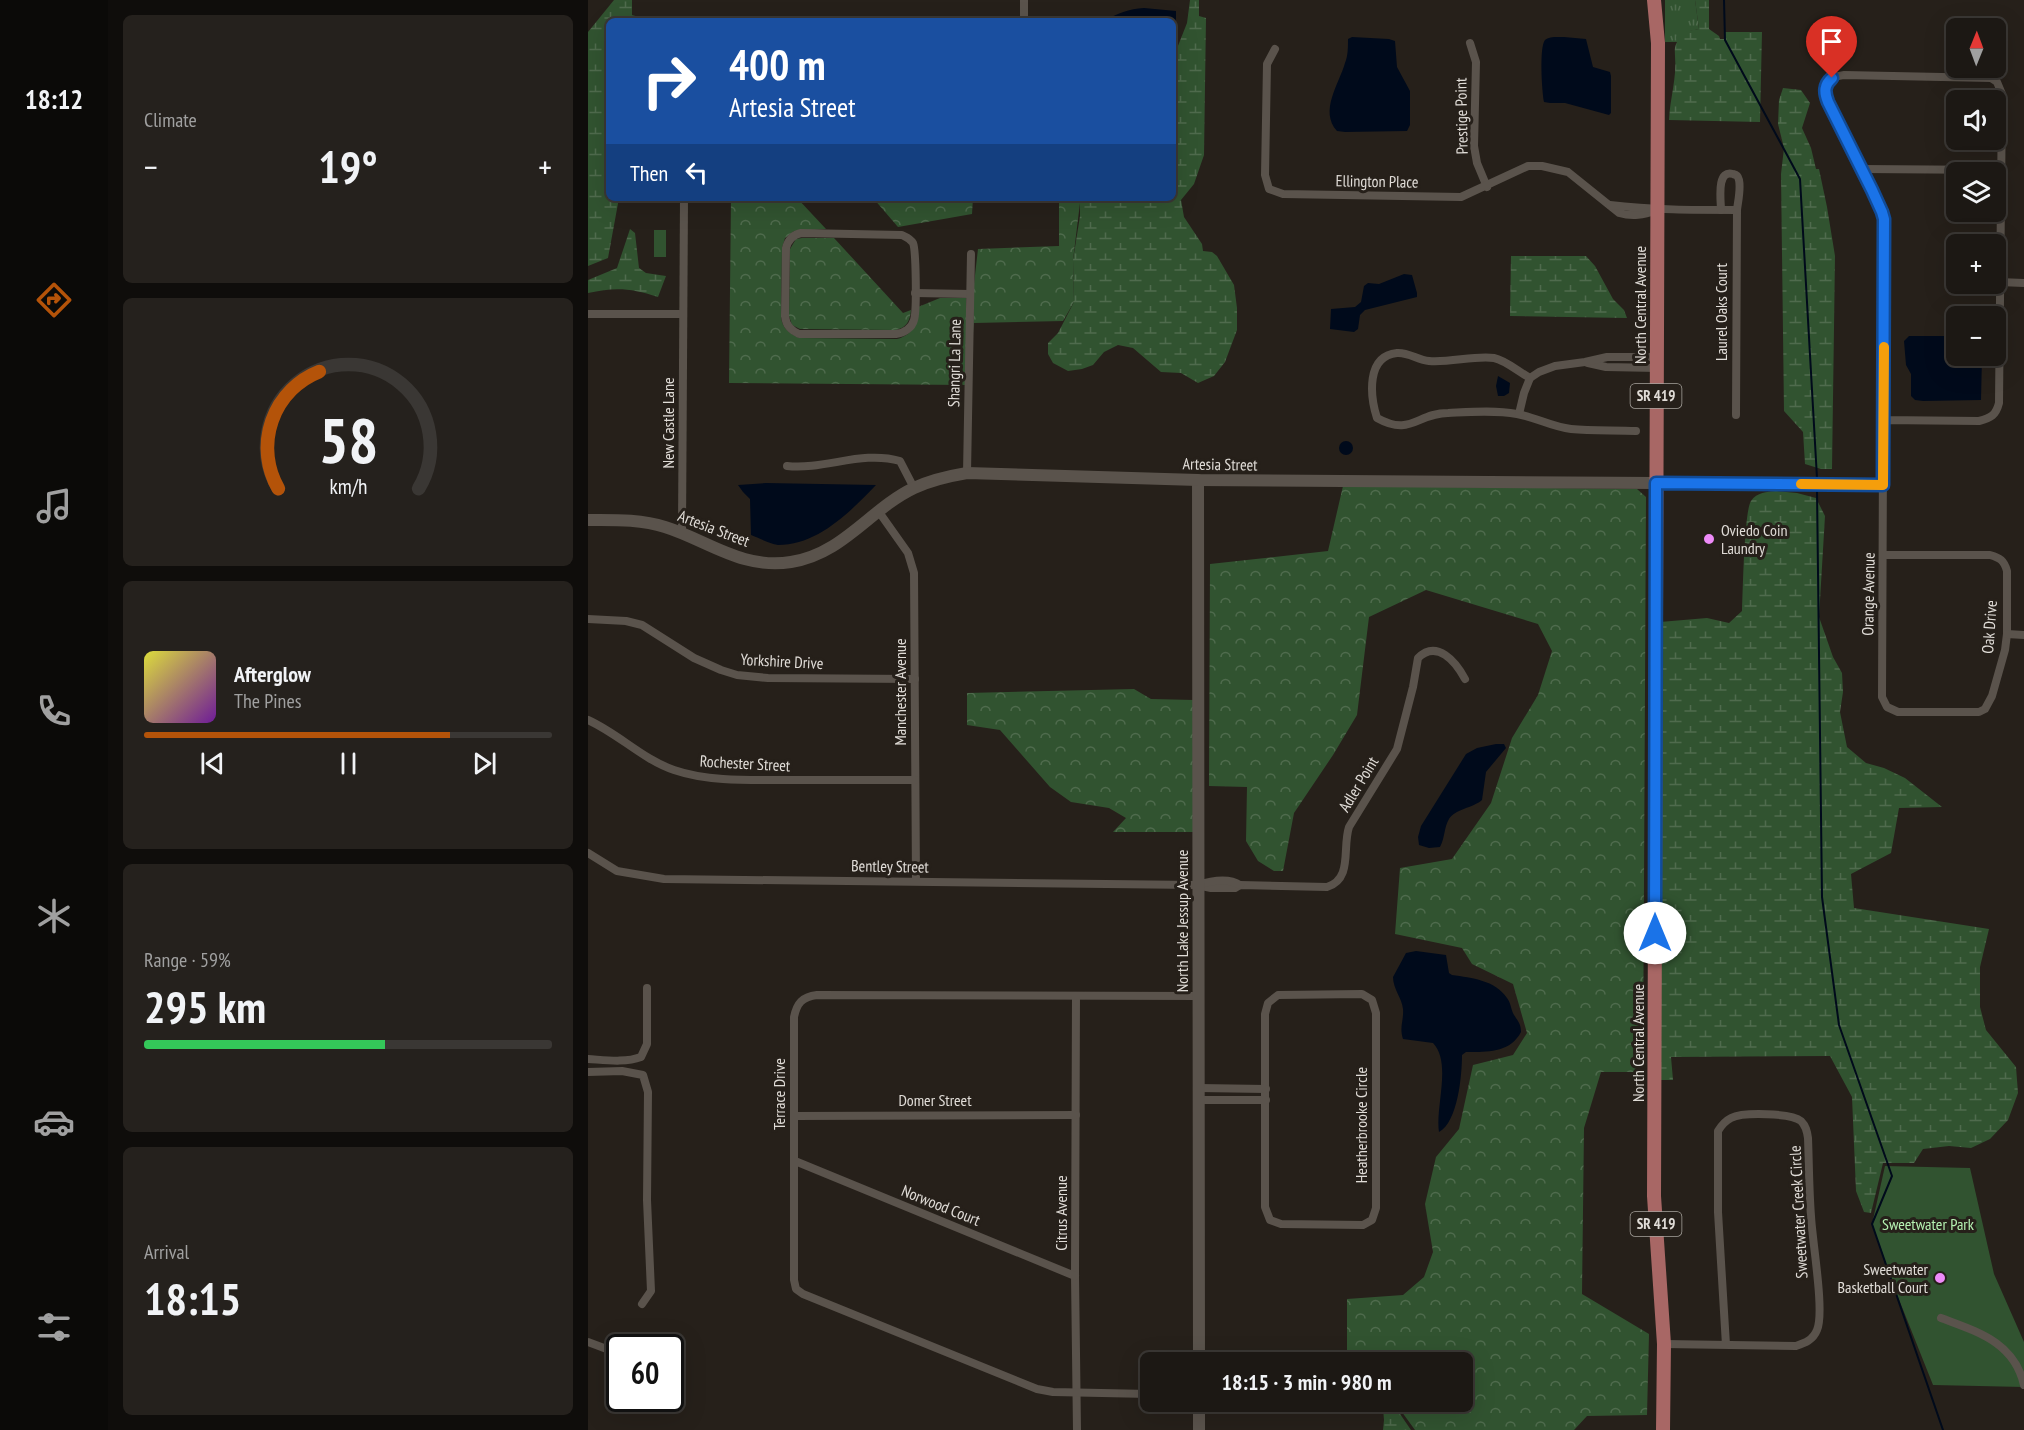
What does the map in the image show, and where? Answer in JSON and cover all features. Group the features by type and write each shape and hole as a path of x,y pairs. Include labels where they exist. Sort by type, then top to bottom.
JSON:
{"main road":[{"name":"North Central Avenue","path":"1654,0 1658,43 1654,1196 1664,1344 1663,1430"}],"street":[{"path":"1024,0 1024,18"},
{"name":"Prestige Point","path":"1470,44 1476,62 1474,146 1477,163 1486,187"},
{"name":"Ellington Place","path":"1275,49 1267,64 1265,175 1269,189 1283,194 1461,197 1528,166 1554,167 1568,172 1610,205 1657,210"},
{"name":"Orange Avenue","path":"1884,703 1882,688 1884,219 1826,95 1827,82 1836,76 1991,78 1996,82 2001,94 2000,162"},
{"path":"1862,169 1946,170"},
{"name":"Laurel Oaks Court","path":"1721,210 1721,182 1723,176 1728,173 1737,176 1740,182 1737,210 1736,415"},
{"name":"New Castle Lane","path":"682,532 684,201"},
{"path":"1657,210 1737,210"},
{"path":"801,234 902,235 910,239 915,250 915,293 914,321 902,333 799,334 789,328 785,322 788,242 795,235 801,234"},
{"name":"Shangri La Lane","path":"967,473 971,254"},
{"path":"2006,282 2024,283"},
{"path":"915,293 970,294"},
{"path":"1883,420 1979,421 1991,417 1997,411 1999,403 2000,294"},
{"path":"588,314 683,314"},
{"path":"1530,378 1496,358 1427,361 1400,353 1391,355 1378,363 1373,375 1372,402 1377,418 1388,424 1405,426 1442,413 1519,414 1546,424 1571,429 1636,430"},
{"path":"1519,414 1530,378 1555,366 1607,357 1656,363"},
{"path":"787,466 815,466 866,457 893,459 900,461 914,488"},
{"name":"Artesia Street","path":"588,520 638,521 662,526 682,532 712,548 742,559 768,563 791,562 819,554 843,541 914,488 939,478 967,473 1198,480 1883,485"},
{"name":"North Lake Jessup Avenue","path":"1198,480 1199,1352"},
{"name":"Manchester Avenue","path":"879,512 908,553 914,573 916,881"},
{"name":"Oak Drive","path":"1884,555 1990,555 2005,562 2007,571 2005,650 1992,696 1985,709 1972,713 1898,712 1891,710 1884,703"},
{"name":"Yorkshire Drive","path":"588,619 626,621 642,625 694,658 737,675 768,678 915,679"},
{"path":"2007,634 2024,635"},
{"name":"Adler Point","path":"1197,885 1211,888 1235,888 1240,885 1327,887 1336,883 1342,877 1345,867 1345,838 1349,827 1397,749 1418,658 1424,653 1438,651 1451,658 1465,678"},
{"name":"Rochester Street","path":"588,720 605,728 659,764 689,775 759,780 915,780"},
{"name":"Bentley Street","path":"588,853 617,871 663,879 1197,885"},
{"path":"588,1059 641,1057 646,1044 647,988"},
{"name":"Heatherbrooke Circle","path":"1362,994 1372,1000 1377,1013 1376,1208 1372,1220 1363,1225 1281,1224 1270,1220 1265,1207 1266,1089 1265,1014 1268,1003 1278,995 1362,994"},
{"name":"Terrace Drive","path":"1140,1394 1053,1392 1037,1389 803,1294 796,1288 794,1280 794,1017 800,1001 817,995 1199,996"},
{"name":"Citrus Avenue","path":"1076,996 1077,1430"},
{"path":"588,1072 622,1071 643,1075 648,1092 646,1200 651,1291 642,1304"},
{"path":"1235,1088 1235,1100"},
{"path":"1199,1094 1235,1088 1266,1089"},
{"path":"1199,1094 1235,1100 1266,1100"},
{"name":"Domer Street","path":"795,1116 1077,1115"},
{"name":"Sweetwater Creek Circle","path":"1664,1344 1726,1345 1796,1346 1812,1338 1817,1330 1819,1310 1811,1216 1809,1138 1807,1129 1794,1117 1740,1115 1723,1123 1718,1131 1718,1212 1726,1345"},
{"name":"Norwood Court","path":"795,1161 1075,1275"},
{"path":"1941,1317 1983,1334 2011,1355 2021,1372 2024,1385"},
{"path":"588,1342 606,1349"},
{"path":"1198,1430 1199,1412"}],"green space":[{"path":"614,0 632,0 632,15 639,18 606,18 606,201 618,201 608,258 588,266 588,32"},
{"path":"1190,0 1199,0 1199,16 1206,18 1204,155 1194,184 1181,200 1184,217 1202,244 1203,251 1212,252 1217,256 1234,285 1237,330 1225,362 1214,376 1198,383 1181,373 1161,372 1133,348 1118,345 1104,352 1093,365 1068,371 1053,363 1048,354 1048,343 1058,333 1074,302 1073,260 1080,201 1176,201 1176,51 1187,23"},
{"path":"1665,0 1695,0 1699,29 1681,33 1677,42 1665,42"},
{"path":"1695,0 1709,0 1709,29 1720,39 1725,39 1725,32 1762,32 1760,122 1669,120 1675,72 1676,37 1681,32 1699,29"},
{"path":"1783,88 1801,90 1810,103 1802,128 1811,148 1816,169 1819,169 1835,256 1832,469 1821,469 1805,464 1803,432 1784,411 1781,174 1784,148 1778,124 1779,100"},
{"path":"731,201 800,201 826,229 794,231 785,238 782,248 781,317 784,327 799,338 897,339 903,337 914,327 918,307 940,298 966,298 966,385 729,383"},
{"path":"876,201 973,201 972,214 898,227"},
{"path":"1059,201 1080,201 1073,260 1074,302 1063,321 974,323 973,333 974,284 978,249 1059,246"},
{"path":"630,229 635,233 639,268 646,273 666,276 658,297 623,289 588,293 588,280 617,268"},
{"path":"654,230 666,230 666,257 654,257"},
{"path":"834,238 903,313 911,310 907,323 896,330 800,329 792,325 789,316 790,249 796,239"},
{"path":"1511,256 1586,256 1595,266 1613,299 1624,310 1627,318 1510,316"},
{"path":"1343,486 1637,489 1646,497 1643,1072 1601,1072 1584,1128 1582,1294 1649,1334 1647,1415 1587,1416 1574,1430 1415,1430 1402,1412 1473,1412 1473,1352 1347,1352 1347,1299 1403,1295 1424,1277 1433,1252 1425,1204 1436,1157 1459,1129 1473,1065 1513,1055 1527,1033 1513,984 1472,964 1462,948 1395,934 1400,868 1452,859 1491,803 1512,738 1538,695 1552,651 1538,624 1426,590 1369,617 1357,715 1294,813 1283,871 1274,871 1258,861 1246,841 1247,787 1209,786 1210,564 1328,551"},
{"path":"1776,491 1816,498 1825,516 1819,617 1833,657 1842,673 1843,692 1840,712 1847,747 1866,763 1905,778 1942,807 1899,808 1891,853 1851,874 1854,908 1989,929 1980,967 1980,1007 1986,1030 2016,1067 2018,1093 2008,1120 1990,1139 1971,1148 1949,1146 1923,1149 1914,1163 1883,1163 1871,1213 1864,1212 1856,1191 1852,1097 1830,1056 1671,1057 1673,1080 1658,1080 1660,622 1707,618 1729,623 1742,611 1745,536 1749,508 1756,496"},
{"path":"1134,689 1151,699 1194,700 1194,832 1113,832 1126,818 1109,808 1071,802 1050,787 1000,730 967,725 967,693"},
{"name":"Sweetwater Park","path":"1885,1166 1970,1168 1994,1274 2024,1342 2024,1387 1933,1385 1872,1224"},
{"path":"1383,1412 1399,1412 1411,1430 1383,1430"}],"water":[{"path":"1133,9 1176,11 1176,18 1110,18"},
{"path":"1352,37 1395,41 1397,67 1410,91 1410,125 1407,131 1345,132 1337,131 1332,123 1330,106 1332,97 1346,60 1348,39"},
{"path":"1549,38 1586,39 1593,67 1610,72 1611,113 1609,115 1565,103 1544,102 1543,44"},
{"path":"1404,274 1412,275 1417,297 1365,310 1360,315 1358,329 1354,332 1330,329 1331,309 1355,307 1361,302 1364,286 1368,283 1379,284"},
{"path":"1909,336 1946,336 1946,366 1982,366 1981,400 1915,400 1911,396 1911,374 1906,365 1904,341"},
{"path":"1498,376 1510,383 1509,393 1504,396 1498,396 1496,386"},
{"path":"1346,441 1351,443 1353,448 1351,453 1346,455 1341,453 1339,448 1341,443"},
{"path":"766,483 876,485 844,516 820,533 793,544 778,545 751,535 750,499 738,485"},
{"path":"1504,744 1506,748 1486,772 1482,800 1452,816 1447,822 1440,847 1429,848 1419,845 1418,837 1421,826 1466,754 1477,748"},
{"path":"1416,951 1446,955 1449,973 1452,975 1482,981 1496,987 1508,1000 1521,1029 1516,1039 1504,1048 1466,1052 1462,1055 1460,1086 1455,1109 1451,1119 1439,1132 1442,1073 1439,1052 1433,1043 1403,1039 1401,1031 1403,1009 1393,981 1406,953"}],"waterway":[{"path":"1724,0 1725,40 1800,179 1817,478"},
{"path":"1817,490 1822,897 1839,1025 1892,1176 1872,1224 1943,1430"}],"slow traffic":[{"path":"1801,484 1883,485 1884,347"}],"place":[{"name":"Oviedo Coin Laundry","path":"1709,539"},
{"name":"Sweetwater Basketball Court","path":"1940,1278"}],"route":[{"path":"1655,933 1656,483 1883,485 1884,219 1828,102 1825,89 1827,82 1832,78"}]}
